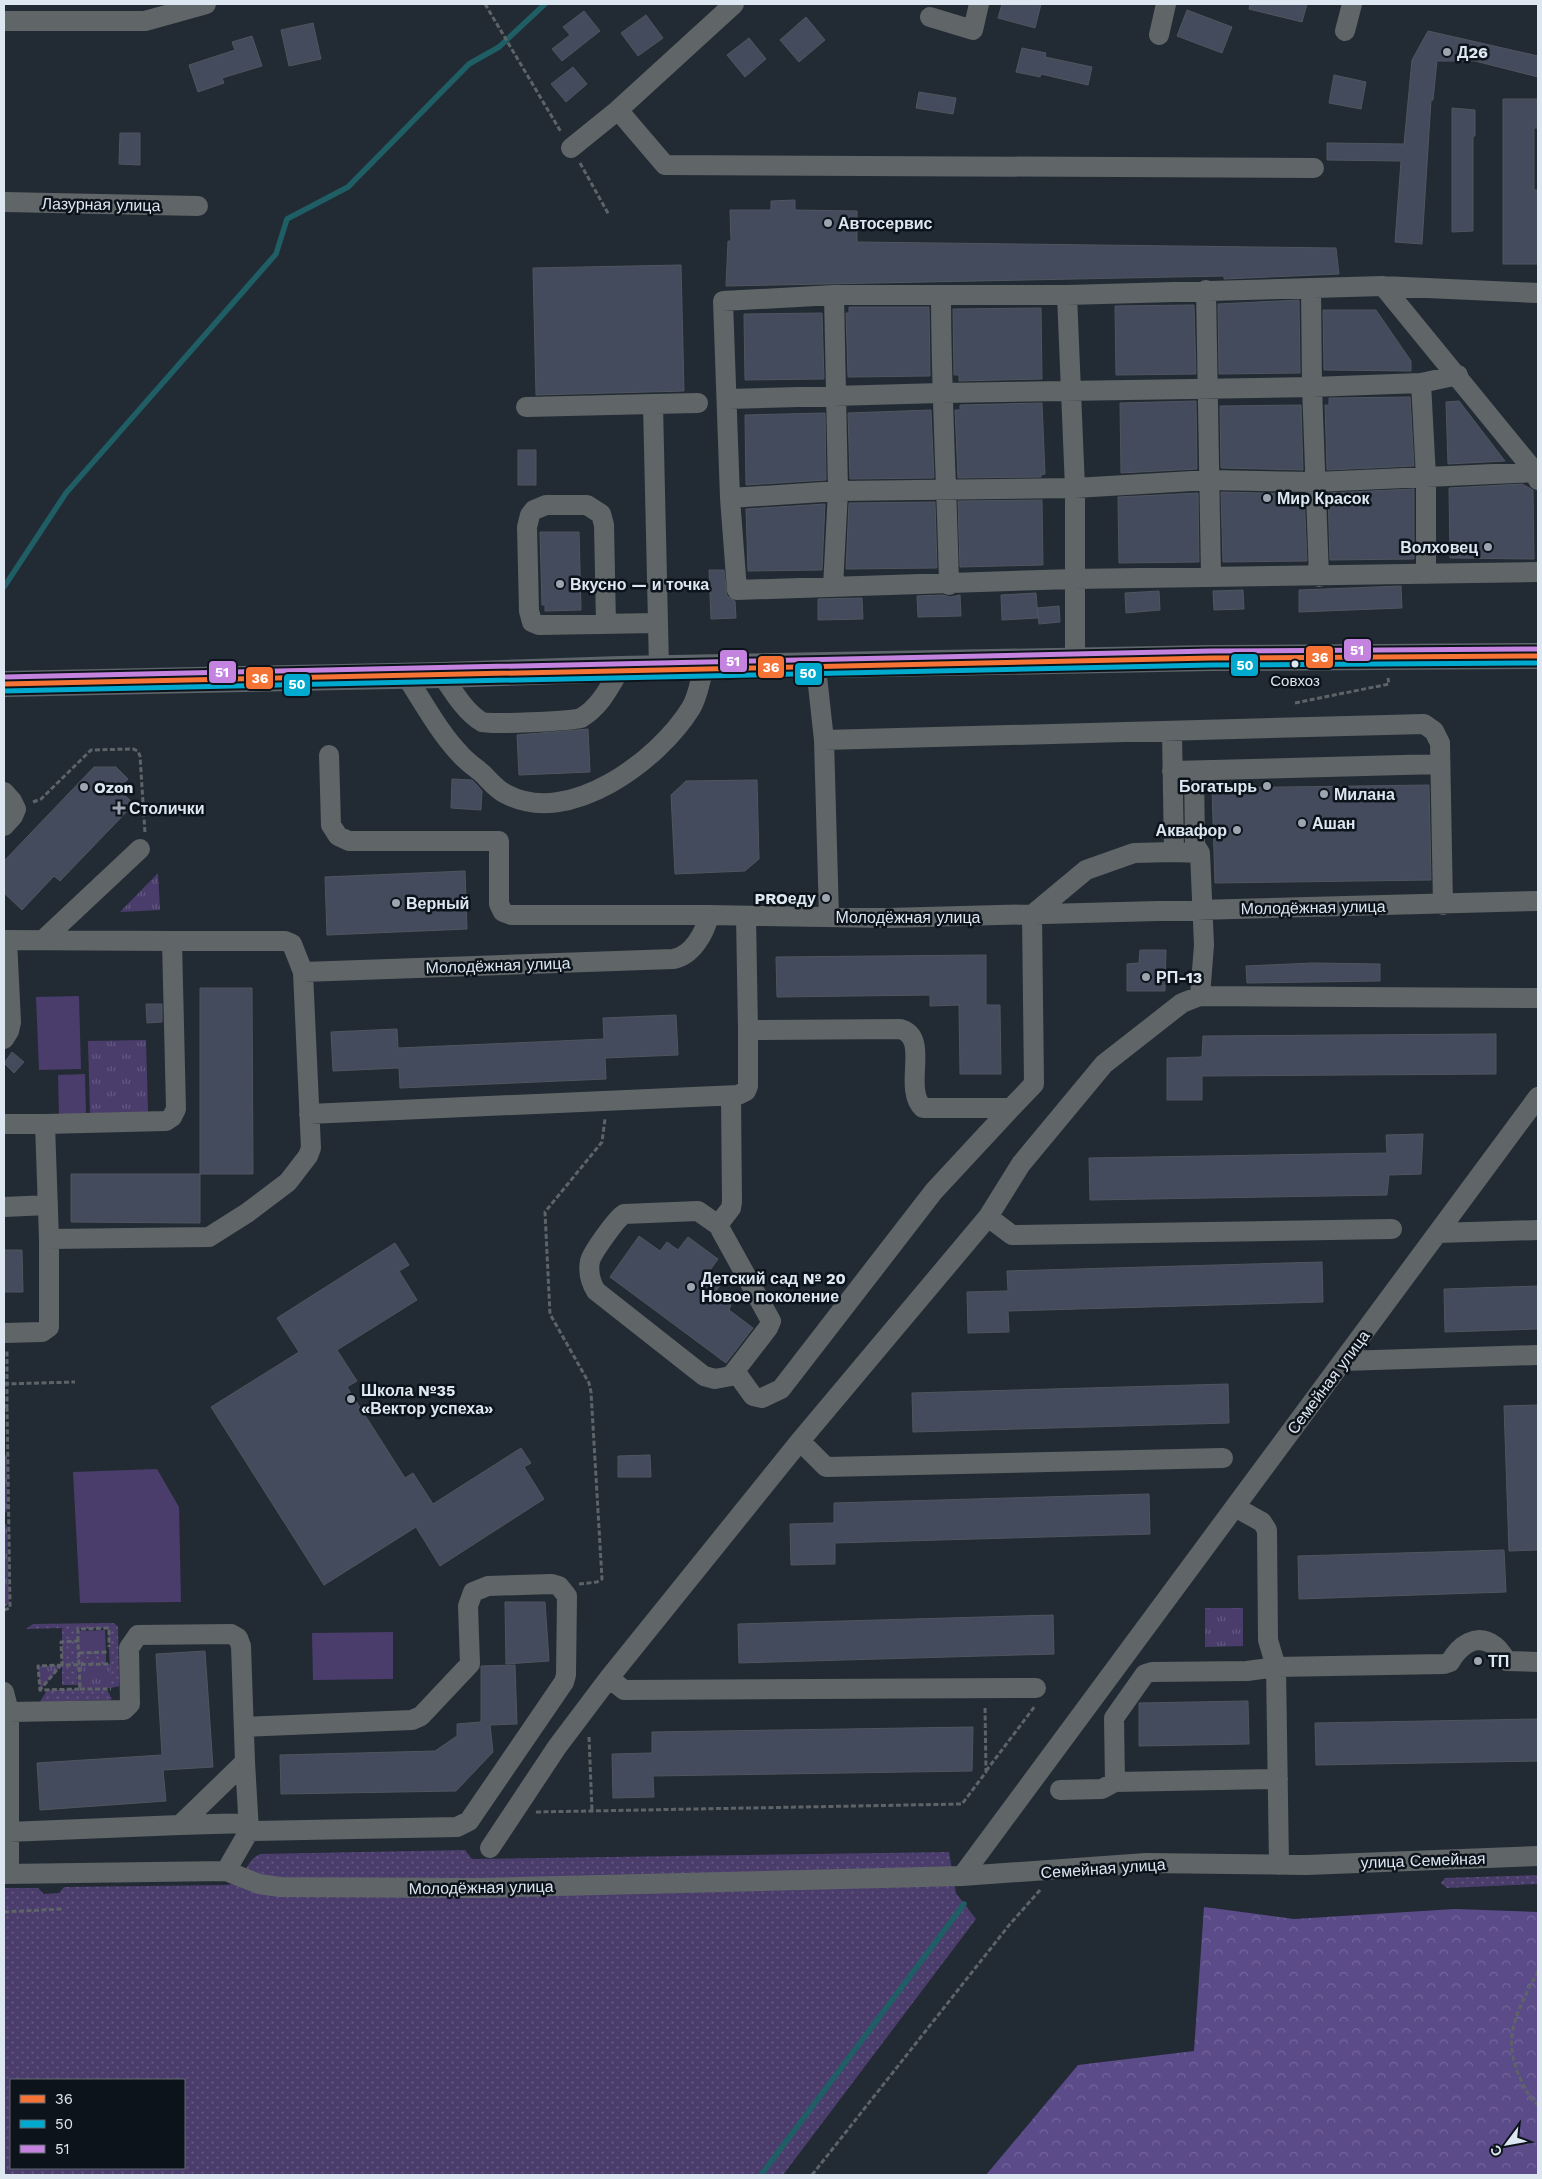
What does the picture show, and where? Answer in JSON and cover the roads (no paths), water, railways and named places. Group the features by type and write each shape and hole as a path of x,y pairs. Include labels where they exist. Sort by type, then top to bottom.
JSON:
{"main road":[{"path":"4,684 406,676 620,669 1538,656"}],"street":[{"path":"4,21 145,21 206,4"},
{"path":"571,148 618,110 734,4"},
{"path":"930,17 973,30 979,4"},
{"path":"1158,35 1166,4"},
{"path":"1345,31 1352,4"},
{"path":"618,110 665,165 1314,168"},
{"name":"Лазурная улица","path":"4,202 198,206"},
{"path":"1383,286 1458,375 1537,476"},
{"path":"1538,292 1383,286 1067,295 834,295 723,301 728,399 730,498 737,590 949,585 1073,579 1319,577 1538,572"},
{"path":"1312,288 1312,387 1319,577"},
{"path":"1206,290 1211,577"},
{"path":"833,587 838,491 834,295"},
{"path":"1067,295 1074,488 1073,579 1075,662"},
{"path":"941,296 941,392 947,491 949,585"},
{"path":"728,399 835,397 941,392 1312,387 1421,383 1458,375"},
{"path":"1421,383 1426,477 1426,574"},
{"path":"526,407 698,403"},
{"path":"653,404 659,669"},
{"path":"730,498 838,491 1074,488 1209,480 1316,482 1426,477 1537,476"},
{"path":"606,624 604,525 601,514 587,505 546,506 534,510 530,515 527,527 530,619 539,626 658,623"},
{"path":"816,667 824,740 829,917"},
{"path":"406,676 460,754 492,784 505,794 525,802 547,802 574,799 605,786 648,759 692,707 704,668"},
{"path":"442,675 473,715 484,723 499,724 581,718 590,713 602,698 620,669"},
{"path":"824,740 1424,724 1438,737 1443,905"},
{"path":"1172,732 1174,852"},
{"path":"329,755 331,824 338,836 350,841 499,841 499,904 503,912 511,915 709,915"},
{"path":"1172,771 1440,764"},
{"path":"1194,771 1195,845 1200,853 1204,945 1200,996"},
{"path":"4,792 16,809 13,816 4,826"},
{"path":"43,940 140,849"},
{"path":"735,1371 753,1396 762,1398 781,1389 934,1190 1034,1084 1032,915 1086,870 1134,853 1200,853"},
{"name":"Молодёжная улица","path":"303,972 674,959 687,954 707,926 709,915 829,917 1032,915 1203,908 1443,905 1538,901"},
{"path":"309,1114 742,1094 748,1086 746,916"},
{"path":"4,1039 9,1031 11,1022 6,938 43,940 285,941 292,944 303,972 311,1148 308,1156 288,1182 247,1213 209,1237 49,1239"},
{"path":"4,1124 166,1122 172,1117 176,1109 172,941"},
{"path":"490,1848 557,1747 609,1678 800,1441 988,1217 1021,1164 1104,1064 1182,1003 1200,996 1538,998"},
{"path":"748,1030 900,1028 907,1031 913,1037 915,1045 915,1095 918,1103 923,1108 1011,1108"},
{"path":"718,1225 731,1208 732,1202 731,1096"},
{"name":"Семейная улица","path":"1117,1666 1538,1097"},
{"path":"6,1333 42,1332 49,1327 49,1239 45,1124"},
{"path":"4,1207 48,1205"},
{"path":"698,1212 718,1225 771,1321 768,1328 731,1376 723,1379 704,1376 596,1291 590,1276 592,1258 624,1214 698,1212"},
{"path":"988,1217 1012,1235 1392,1229"},
{"path":"1438,1233 1538,1230"},
{"path":"1343,1361 1538,1355"},
{"path":"800,1441 826,1468 1223,1458"},
{"path":"1235,1507 1262,1522 1267,1530 1268,1640 1276,1667 1279,1865"},
{"path":"7,1820 248,1827 457,1827 469,1821 564,1682 566,1675 567,1596 559,1586 552,1584 488,1586 473,1592 468,1606 470,1664 421,1716 400,1721 244,1728"},
{"path":"9,1712 124,1710 130,1704 129,1648 134,1638 143,1634 222,1633 231,1634 238,1638 241,1646 248,1827 226,1871"},
{"path":"1115,1782 1114,1718 1145,1674 1152,1672 1248,1671 1276,1667 1444,1664 1450,1662 1458,1649 1465,1644 1481,1641 1494,1646 1507,1661 1538,1662"},
{"path":"962,1876 1117,1666 1139,1682"},
{"path":"609,1678 624,1690 1036,1688"},
{"path":"4,1692 9,1712 6,1874"},
{"path":"180,1825 245,1762"},
{"path":"1060,1790 1102,1790 1115,1782 1278,1779"},
{"name":"улица Семейная","path":"1307,1865 1538,1856"},
{"name":"Семейная улица","path":"962,1876 1057,1871 1146,1863 1307,1865"},
{"name":"Молодёжная улица","path":"6,1874 226,1871 259,1884 280,1887 489,1888 962,1876"}],"waterway":[{"path":"4,587 66,493 276,254 287,219 348,187 469,64 499,47 545,4"},
{"path":"761,2175 964,1904"}],"place":[{"name":"Д26","path":"1447,52"},
{"name":"Автосервис","path":"828,223"},
{"name":"Мир Красок","path":"1267,498"},
{"name":"Волховец","path":"1488,547"},
{"name":"Вкусно — и точка","path":"560,584"},
{"name":"Совхоз","path":"1295,664"},
{"name":"Богатырь","path":"1267,786"},
{"name":"Ozon","path":"84,787"},
{"name":"Милана","path":"1324,794"},
{"name":"Столички","path":"119,808"},
{"name":"Ашан","path":"1302,823"},
{"name":"Аквафор","path":"1237,830"},
{"name":"PROеду","path":"826,898"},
{"name":"Верный","path":"396,903"},
{"name":"РП-13","path":"1146,977"},
{"name":"Детский сад № 20 Новое поколение","path":"691,1287"},
{"name":"Школа №35 «Вектор успеха»","path":"351,1399"},
{"name":"ТП","path":"1478,1661"}]}
